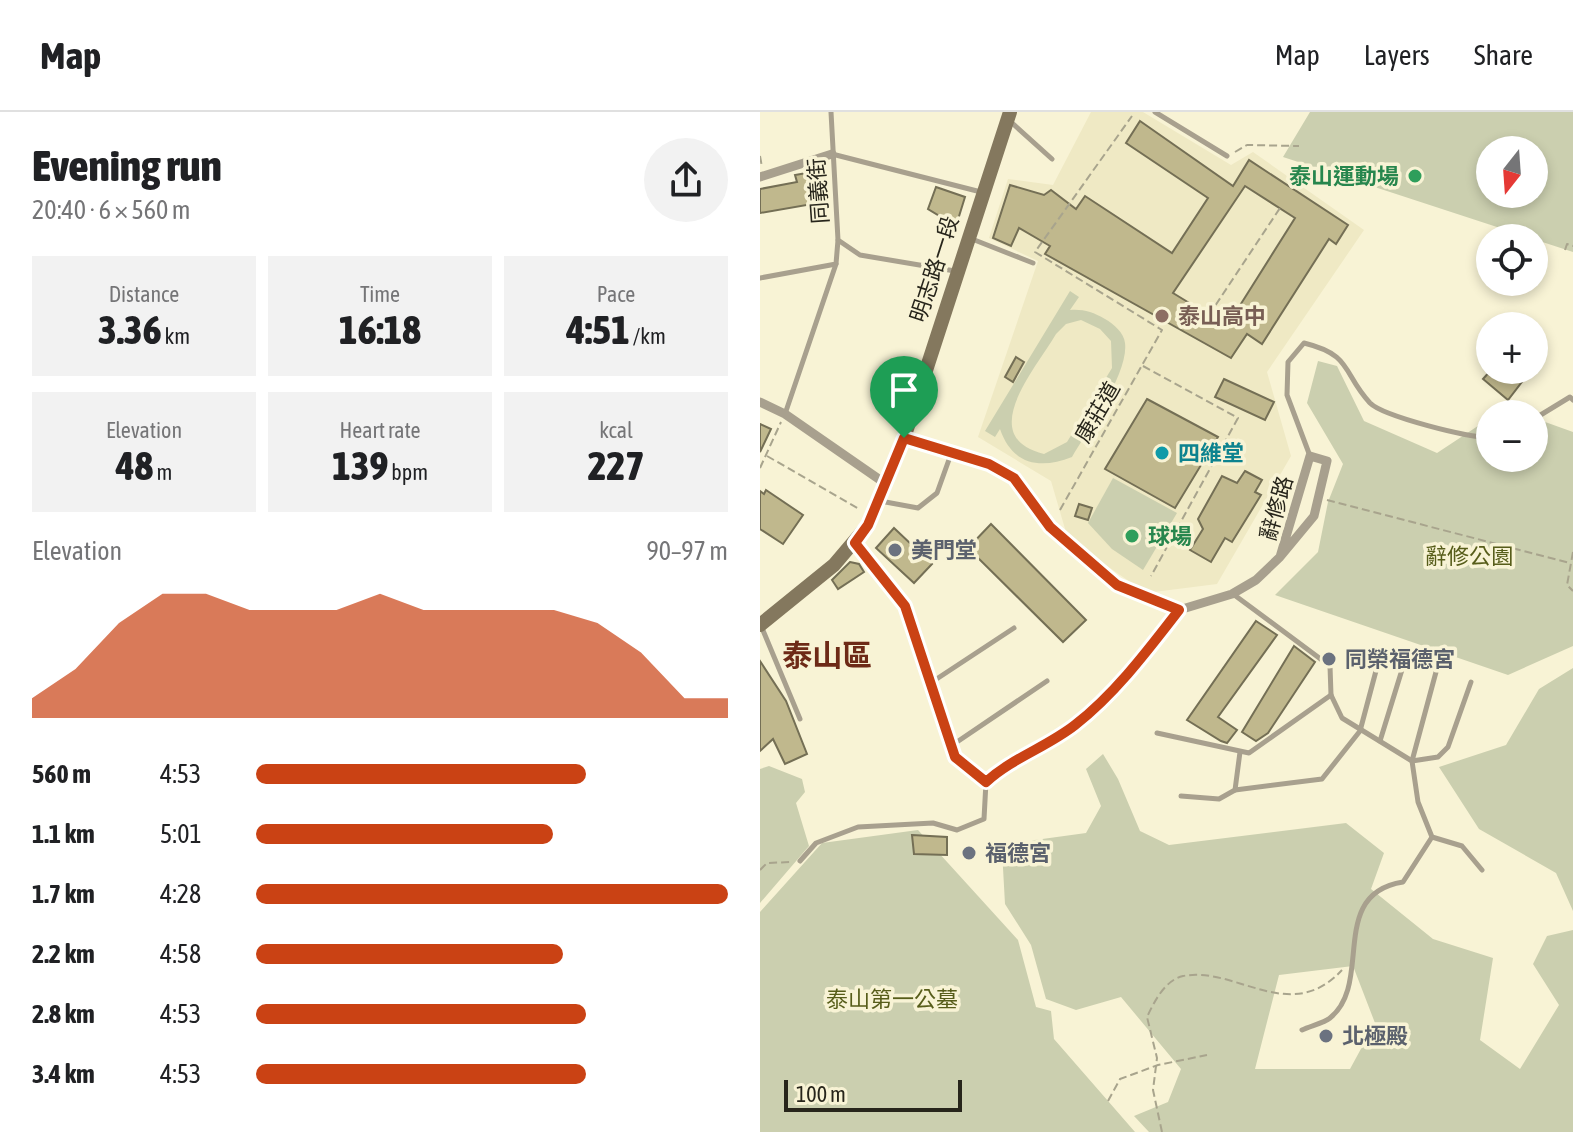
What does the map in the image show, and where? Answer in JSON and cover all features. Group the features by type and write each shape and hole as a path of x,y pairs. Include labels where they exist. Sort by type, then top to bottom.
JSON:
{"main road":[{"name":"明志路一段","path":"760,625 855,543 871,519 904,438 1008,115"}],"street":[{"path":"760,177 832,154"},
{"path":"760,402 785,414 886,484"},
{"path":"904,438 989,464 1014,478 1050,527 1117,585 1179,610"},
{"name":"辭修路","path":"1179,610 1232,594 1256,580 1280,557 1310,523 1329,463 1310,456 1280,557"}],"lane":[{"name":"同義街","path":"831,112 838,240 860,255 956,271"},
{"path":"1155,112 1227,156"},
{"path":"1008,115 1052,159"},
{"path":"832,154 982,192"},
{"path":"967,237 1033,263"},
{"path":"785,414 836,264 838,240"},
{"path":"760,278 836,264"},
{"path":"1310,456 1287,395 1288,362 1304,343 1325,348 1344,361 1372,405 1447,432 1476,435"},
{"path":"1548,410 1570,397 1573,400"},
{"path":"879,501 918,508 937,493 951,454"},
{"path":"855,543 905,606 955,757 986,782"},
{"path":"1232,594 1330,666 1331,695 1342,718 1412,761 1438,757 1448,747 1471,682"},
{"path":"800,861 816,843 858,827 933,823 957,830 984,819 986,782 1000,769 1077,724 1136,664 1179,610"},
{"path":"760,625 800,719"},
{"path":"932,682 1014,628"},
{"path":"1181,796 1219,799 1235,790 1322,779 1360,731 1381,652"},
{"path":"1380,741 1405,660"},
{"path":"1432,837 1418,802 1412,761 1436,672"},
{"path":"951,746 1047,681"},
{"path":"1157,733 1249,753 1331,695"},
{"path":"1235,790 1240,752"},
{"path":"1432,837 1462,846 1482,870"},
{"path":"1302,1030 1330,1019 1344,1002 1357,917 1369,899 1387,885 1403,882 1432,837"}],"path":[{"name":"康莊道","path":"1060,510 1162,330 1035,252 1132,116"},
{"path":"1227,156 1247,145 1299,146"},
{"path":"1209,315 1280,208"},
{"path":"1573,246 1567,244 1565,250 1573,253"},
{"path":"1142,366 1238,418 1151,576"},
{"path":"760,468 785,414"},
{"path":"767,456 871,519"},
{"path":"1319,498 1570,563"},
{"path":"1573,552 1567,585 1573,591"},
{"path":"760,870 767,863 800,861"},
{"path":"1162,1132 1153,1090 1158,1065 1147,1017 1155,1000 1180,976 1198,976 1278,994 1297,993 1330,983 1352,961"},
{"path":"1108,1101 1120,1079 1158,1065 1207,1055"}],"shaded area":[{"name":"泰山高中","path":"1091,112 1143,112 1231,165 1253,152 1364,230 1267,372 1291,456 1217,584 1146,593 1068,539 1051,481 978,437 1038,261 989,238 1008,179 1053,185"}],"green space":[{"name":"泰山運動場","path":"1310,112 1573,112 1573,252 1548,244 1548,224 1488,224 1283,157"},
{"path":"1070,291 1079,297 1070,310 1096,314 1121,332 1125,343 1121,370 1106,402 1072,457 1049,463 1028,461 1012,450 1000,429 995,437 985,431","holes":["1081,320 1100,329 1111,341 1112,368 1067,442 1044,454 1024,445 1014,433 1012,418 1016,401 1056,334 1066,324"]},
{"name":"辭修公園","path":"1318,361 1337,366 1364,421 1437,453 1476,427 1476,472 1548,472 1548,423 1573,432 1573,646 1508,675 1275,595 1318,552 1328,502 1343,464 1307,403"},
{"name":"球場","path":"1113,478 1177,513 1143,570 1112,549 1088,523"},
{"path":"1573,668 1573,911 1556,873 1479,829 1439,767 1506,745 1539,689"},
{"path":"1103,754 1118,779 1140,831 1169,845 1346,823 1384,853 1371,889 1433,939 1493,958 1480,1040 1520,1069 1559,1005 1533,964 1547,936 1573,930 1573,1132 1149,1132 1134,1116 1168,1102 1181,1069 1121,997 1076,1010 1046,999 1031,945 1005,904 1002,850 1035,840 1086,833 1101,806 1086,769","holes":["1353,966 1375,1023 1350,1069 1255,1069 1279,975"]},
{"path":"769,766 802,779 805,792 796,803 809,846 760,903 760,769"},
{"name":"泰山第一公墓","path":"918,830 1018,940 1036,1007 1051,1011 1054,1039 1135,1132 760,1132 760,912 822,843"}],"building":[{"path":"1140,121 1233,186 1249,160 1348,225 1336,244 1329,239 1262,344 1247,334 1231,358 1045,254 1050,246 1019,228 1011,246 993,238 1010,185 1044,195 1051,190 1076,209 1085,196 1172,253 1208,198 1126,143","holes":["1245,186 1295,218 1227,326 1173,293"]},
{"path":"818,171 824,202 760,213 760,189 797,182 795,175"},
{"path":"936,187 965,197 956,226 928,209"},
{"path":"1016,357 1024,362 1013,382 1005,377"},
{"path":"1224,379 1274,402 1265,420 1215,397"},
{"path":"1489,384 1520,384 1508,400"},
{"name":"四維堂","path":"1147,399 1218,437 1175,508 1105,469"},
{"path":"760,424 771,429 760,452"},
{"path":"1245,471 1262,480 1255,492 1261,495 1232,542 1225,538 1211,562 1190,550 1203,529 1198,519 1222,476 1237,483"},
{"path":"766,490 803,515 783,544 760,529 760,491 764,494"},
{"path":"1079,504 1092,508 1088,520 1075,516"},
{"path":"991,524 1086,620 1063,642 968,548"},
{"path":"894,528 932,564 914,583 876,548"},
{"path":"850,562 859,564 864,572 838,589 832,580"},
{"path":"1256,621 1277,635 1218,717 1237,730 1227,743 1187,720"},
{"path":"1294,646 1315,662 1268,733 1256,741 1242,732"},
{"path":"760,661 786,701 807,754 785,764 773,739 760,751"},
{"path":"912,835 947,837 947,855 914,854"}],"place":[{"name":"泰山運動場","path":"1415,176"},
{"name":"泰山高中","path":"1162,316"},
{"name":"四維堂","path":"1162,453"},
{"name":"球場","path":"1132,536"},
{"name":"美門堂","path":"895,550"},
{"name":"同榮福德宮","path":"1329,659"},
{"name":"福德宮","path":"969,853"},
{"name":"北極殿","path":"1326,1036"}],"district":[{"name":"泰山區","path":"827,655"}],"route":[{"path":"904,438 989,464 1014,478 1034,500 1050,527 1117,585 1179,610 1136,664 1077,724 1000,769 986,782 955,757 905,606 855,543 868,525 904,438"}]}
